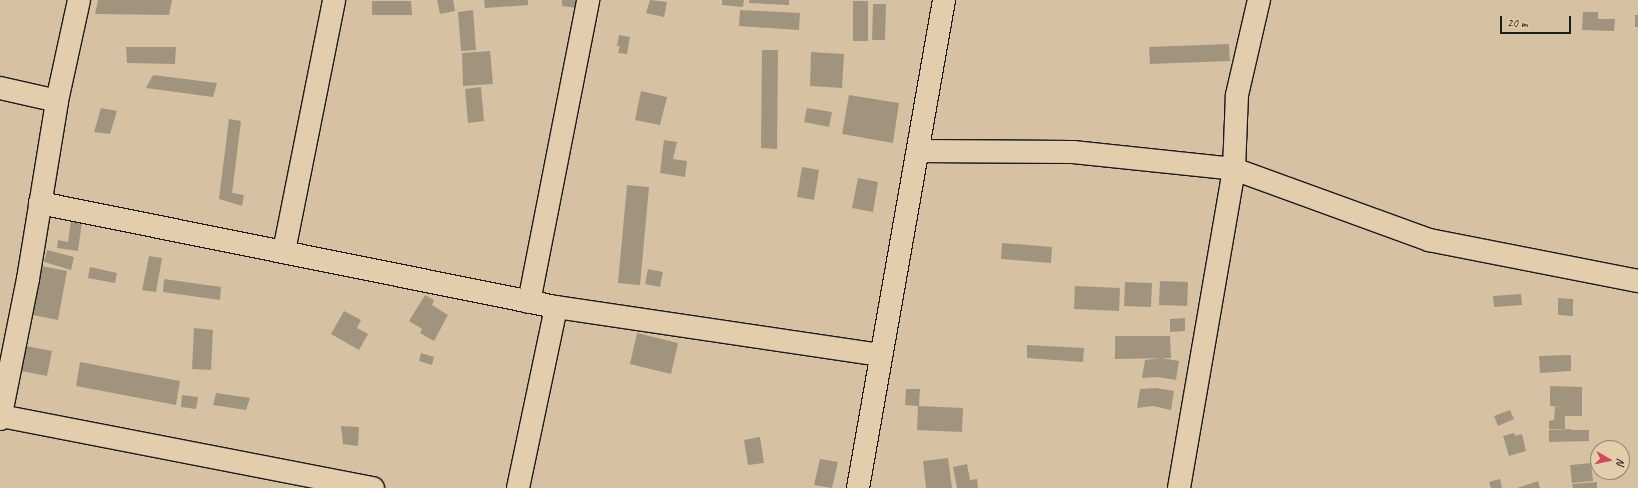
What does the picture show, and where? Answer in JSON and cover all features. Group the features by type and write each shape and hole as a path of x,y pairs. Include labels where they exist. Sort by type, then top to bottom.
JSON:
{"street":[{"path":"78,0 57,101 28,279 6,353 0,417 373,488"},
{"path":"284,251 334,0"},
{"path":"529,302 588,0"},
{"path":"858,488 880,355 944,0"},
{"path":"1179,488 1234,169 1237,95 1259,0"},
{"path":"0,88 57,101"},
{"path":"918,150 1073,152 1234,169 1429,240 1638,281"},
{"path":"40,203 556,307 880,355"},
{"path":"518,488 556,307"}],"building":[{"path":"98,0 172,0 169,15 95,14"},
{"path":"437,0 453,0 455,11 440,14"},
{"path":"484,0 528,0 528,5 485,8"},
{"path":"562,0 579,0 578,8 562,6"},
{"path":"650,0 667,2 664,17 646,13"},
{"path":"722,0 744,0 743,7 722,5"},
{"path":"749,0 789,0 789,5 749,3"},
{"path":"372,1 411,1 412,15 372,15"},
{"path":"853,1 868,1 868,41 853,41"},
{"path":"873,4 886,4 885,40 872,40"},
{"path":"473,10 476,50 461,51 458,12"},
{"path":"740,10 800,13 799,30 739,26"},
{"path":"1583,12 1598,12 1598,19 1615,19 1614,31 1582,30"},
{"path":"1635,15 1638,15 1638,27 1635,27"},
{"path":"619,35 630,37 627,54 618,53 620,46 617,46"},
{"path":"1229,44 1230,61 1150,64 1149,47"},
{"path":"126,47 176,47 175,64 127,63"},
{"path":"762,50 778,50 777,149 761,148"},
{"path":"490,51 493,84 463,86 462,53"},
{"path":"811,52 844,54 842,88 810,86"},
{"path":"153,75 217,83 213,97 146,88"},
{"path":"481,87 484,121 468,123 465,89"},
{"path":"641,91 667,97 660,125 635,120"},
{"path":"849,95 899,103 893,143 842,134"},
{"path":"101,108 117,111 110,134 94,132"},
{"path":"807,108 832,112 829,127 804,122"},
{"path":"229,119 241,121 232,193 244,195 242,206 219,199"},
{"path":"664,140 677,142 673,159 687,161 685,177 660,173"},
{"path":"802,167 819,170 814,200 797,197"},
{"path":"858,178 878,182 873,212 852,208"},
{"path":"627,185 649,187 640,285 618,283"},
{"path":"71,221 82,222 78,251 57,248 58,240 68,242"},
{"path":"1002,243 1052,247 1051,263 1001,259"},
{"path":"47,250 74,257 71,270 44,262"},
{"path":"149,256 162,258 156,292 142,290"},
{"path":"42,266 67,271 58,320 33,315"},
{"path":"90,267 117,273 115,283 88,278"},
{"path":"648,269 663,272 660,287 645,284"},
{"path":"164,279 221,287 220,300 163,292"},
{"path":"1160,281 1188,282 1187,306 1159,305"},
{"path":"1125,282 1152,283 1151,307 1124,306"},
{"path":"1075,286 1120,288 1119,311 1074,309"},
{"path":"1521,294 1522,305 1494,307 1493,296"},
{"path":"425,295 434,300 432,305 448,315 434,341 420,333 422,329 409,321"},
{"path":"1558,298 1573,299 1573,316 1558,315"},
{"path":"344,311 361,320 357,328 368,334 359,350 331,334"},
{"path":"1185,318 1185,331 1170,332 1170,319"},
{"path":"194,328 213,330 211,370 192,369"},
{"path":"637,333 678,343 671,374 630,364"},
{"path":"1115,336 1170,336 1171,358 1115,359"},
{"path":"1027,345 1084,348 1083,362 1027,358"},
{"path":"26,346 52,351 47,376 21,371"},
{"path":"421,353 434,357 432,365 419,361"},
{"path":"1571,355 1571,371 1540,373 1539,356"},
{"path":"1161,358 1179,361 1176,380 1158,377 1142,378 1145,360"},
{"path":"80,362 180,381 176,405 76,386"},
{"path":"1550,386 1582,387 1582,416 1565,416 1565,429 1549,429 1549,421 1554,420 1555,407 1561,407 1550,406"},
{"path":"1156,388 1174,391 1171,410 1153,406 1137,408 1140,389"},
{"path":"906,389 920,389 919,406 963,408 962,432 917,430 918,406 905,405"},
{"path":"216,393 250,398 246,410 213,405"},
{"path":"182,395 198,397 196,409 181,407"},
{"path":"1510,410 1514,419 1498,426 1494,416"},
{"path":"341,426 359,427 358,446 343,444"},
{"path":"1549,430 1589,430 1589,441 1549,442"},
{"path":"1514,433 1515,436 1522,434 1526,451 1509,456 1503,436"},
{"path":"760,437 764,463 748,465 744,440"},
{"path":"948,458 952,488 926,488 923,461"},
{"path":"820,459 838,462 832,488 814,485"},
{"path":"1590,463 1590,480 1593,481 1572,483 1570,465"},
{"path":"967,464 970,480 977,479 978,488 957,488 953,467"},
{"path":"1500,479 1502,488 1491,488 1489,482"},
{"path":"1538,481 1540,488 1517,488"},
{"path":"1597,482 1597,488 1573,488 1572,484"}]}
